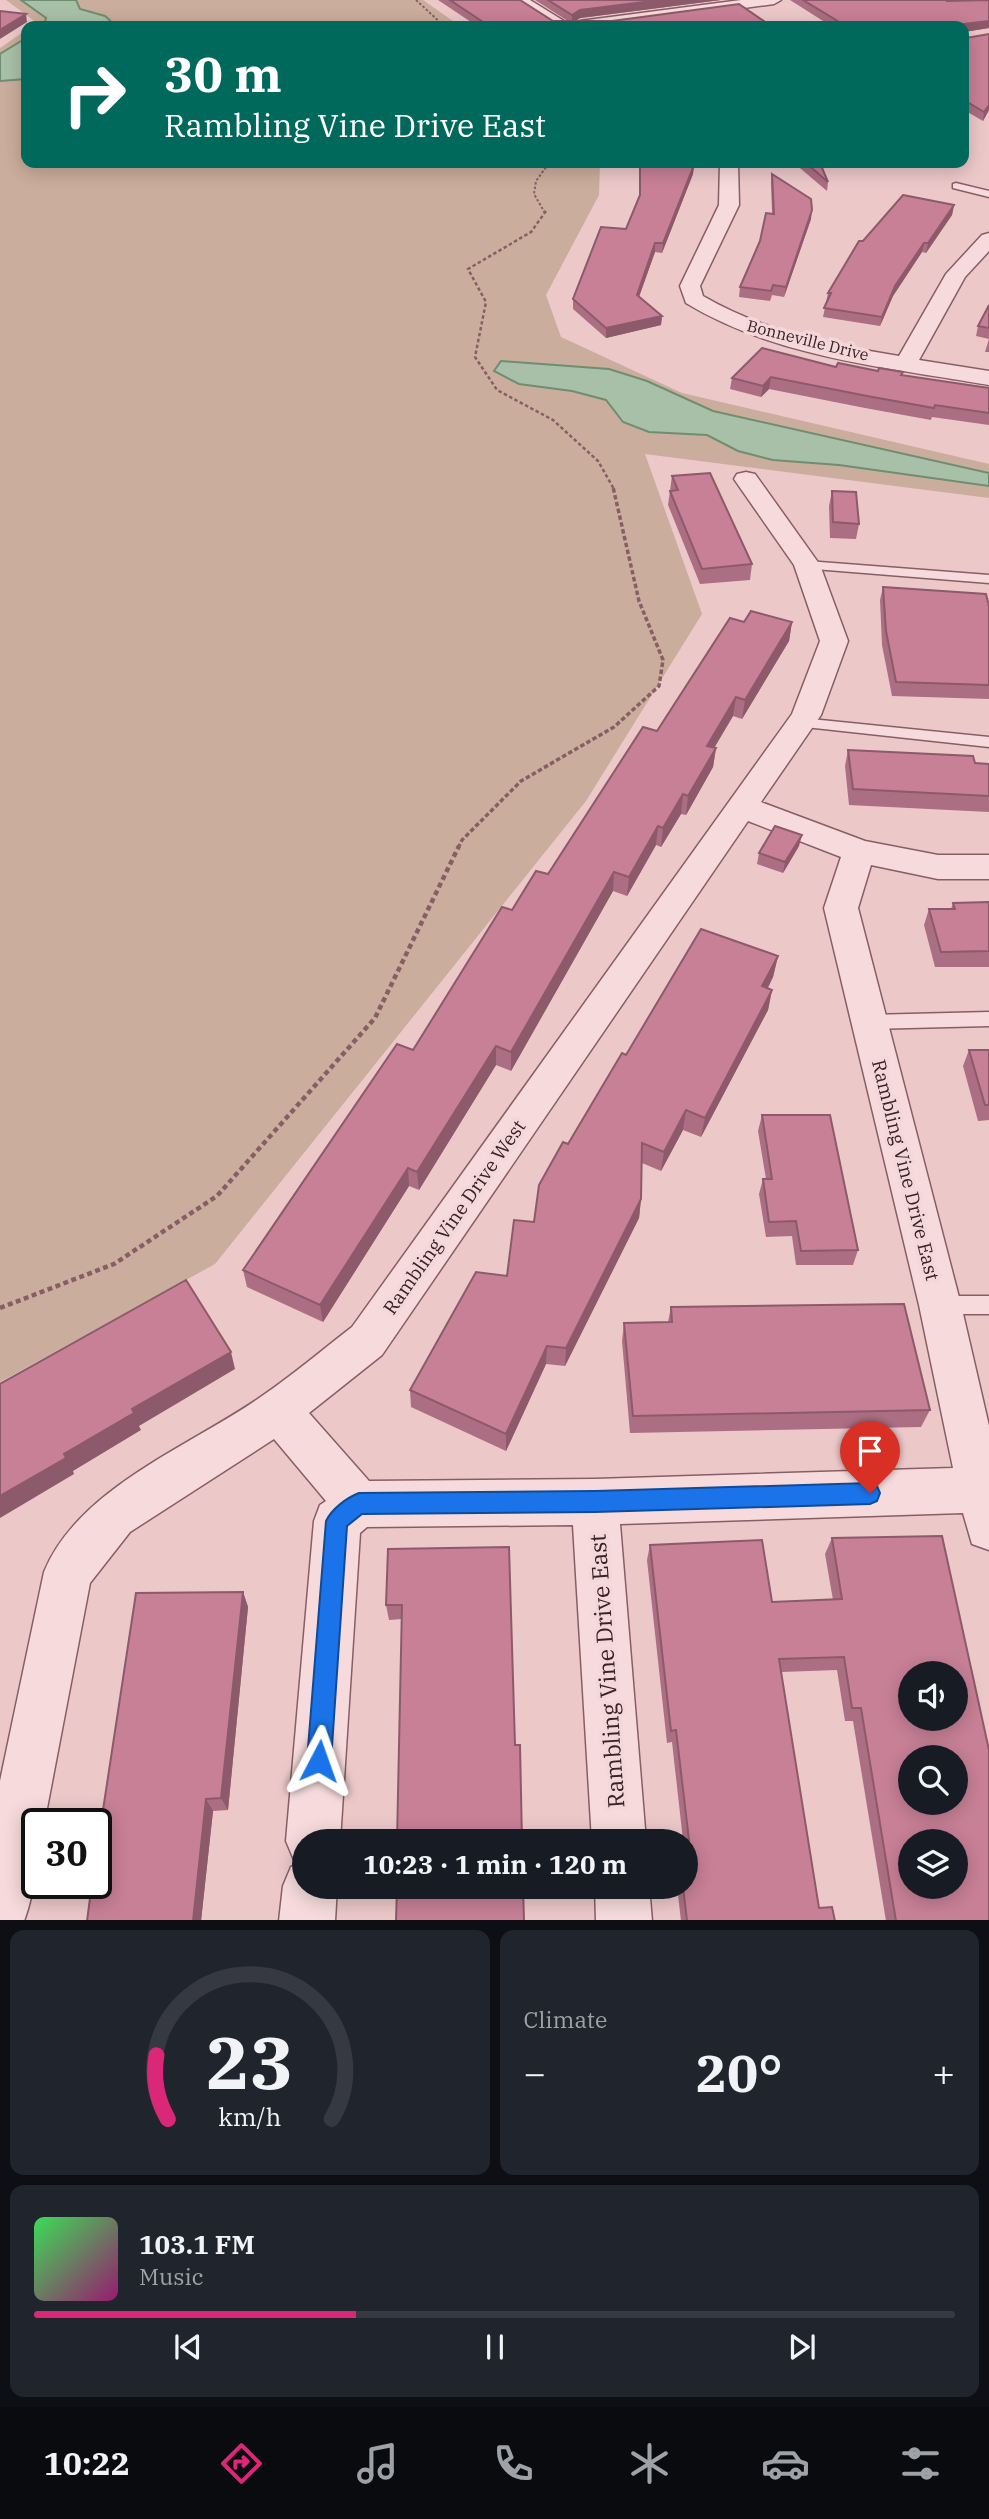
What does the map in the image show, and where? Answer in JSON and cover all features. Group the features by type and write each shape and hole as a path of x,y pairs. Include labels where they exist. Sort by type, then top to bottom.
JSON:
{"street":[{"path":"519,0 555,21"},
{"path":"617,21 774,0"},
{"name":"Bonneville Drive","path":"729,168 729,205 691,285 693,299 712,313 770,334 828,349 989,377"},
{"path":"906,363 956,274 989,239"},
{"name":"Rambling Vine Drive West","path":"0,1911 68,1572 114,1516 278,1410 367,1341 801,723 834,641 807,565 746,479"},
{"path":"741,807 859,851 938,867 989,867"},
{"name":"Rambling Vine Drive East","path":"359,1504 595,1502 984,1509 940,1305 841,908 859,851"},
{"path":"278,1410 359,1504 337,1521 314,1829"},
{"name":"Rambling Vine Drive East","path":"595,1502 618,1829"},
{"path":"307,1920 309,1899"},
{"path":"623,1899 624,1920"}],"lane":[{"path":"956,186 989,194"},
{"path":"807,565 989,579"},
{"path":"801,723 989,742"},
{"path":"869,1022 989,1019"},
{"path":"940,1305 989,1305"}],"path":[{"path":"416,0 439,21"},
{"path":"0,1308 114,1264 217,1196 375,1018 462,840 521,780 614,727 659,686 663,660 639,601 614,490 598,461 553,420 498,390 475,357 485,320 486,302 468,269 477,260 516,244 541,223 546,211 534,194 536,181 545,168"}],"shaded area":[{"path":"6,0 423,0 453,21 34,21"},
{"path":"21,0 76,0 80,9 105,16 110,21 45,21 46,18"},
{"path":"21,33 21,168 600,168 599,195 546,295 561,337 682,393 989,464 989,498 645,454 702,614 586,801 215,1264 0,1382 0,48"},
{"path":"21,41 21,79 0,81 0,54"},
{"path":"501,361 609,369 647,381 713,411 989,473 989,486 839,465 773,460 738,451 707,435 649,432 623,422 606,400 572,391 519,384 494,371"}],"building":[{"path":"450,0 520,0 553,21 482,21"},
{"path":"548,0 660,0 580,10 572,15"},
{"path":"803,0 989,0 989,21 969,23 969,21 838,21"},
{"path":"739,4 764,21 612,21"},
{"path":"0,11 26,14 0,30"},
{"path":"989,34 989,105 984,112 969,103 969,37"},
{"path":"640,168 693,168 663,243 655,243 637,295 662,316 606,328 573,299 601,227 626,229 640,195"},
{"path":"812,168 822,168 828,182"},
{"path":"772,174 811,199 812,210 786,287 773,285 771,291 740,287 760,241 766,213 774,214"},
{"path":"903,195 954,205 895,286 882,317 824,308 831,293 828,293 859,241 863,241"},
{"path":"989,305 989,328 978,326"},
{"path":"762,348 836,367 838,363 878,371 879,368 903,372 901,375 989,388 989,413 935,405 934,408 771,377 763,386 732,378"},
{"path":"710,473 752,564 702,569 670,491 678,490 672,476"},
{"path":"832,491 856,492 859,524 833,522"},
{"path":"883,587 986,594 989,606 989,685 896,682 886,631"},
{"path":"751,611 792,622 745,700 736,697 707,746 716,748 688,796 683,794 663,828 658,826 629,877 614,872 511,1052 496,1046 417,1172 408,1168 320,1305 243,1270 397,1044 413,1050 502,907 512,910 536,871 548,874 643,727 657,731 730,618 744,622"},
{"path":"848,750 973,756 975,763 989,764 989,796 853,789"},
{"path":"775,826 802,835 785,862 759,853"},
{"path":"989,902 989,951 941,952 929,909 955,909 953,903"},
{"path":"701,929 778,956 762,986 772,990 705,1118 686,1110 664,1152 642,1143 641,1199 566,1348 547,1346 506,1434 410,1390 476,1272 507,1276 514,1220 534,1222 539,1185 563,1142 568,1144 622,1053 626,1055"},
{"path":"969,1050 989,1050 989,1105 985,1105"},
{"path":"762,1115 830,1115 858,1250 801,1251 796,1221 769,1222 763,1179 772,1179"},
{"path":"186,1280 231,1352 132,1409 134,1413 64,1454 66,1458 0,1496 0,1384"},
{"path":"904,1304 930,1410 633,1416 624,1323 672,1322 671,1307"},
{"path":"942,1536 989,1750 989,1920 896,1920 861,1708 852,1708 844,1657 779,1659 819,1908 832,1907 835,1920 687,1920 684,1899 698,1899 698,1829 688,1829 676,1730 671,1731 650,1545 762,1540 772,1602 842,1599 832,1538"},
{"path":"509,1547 515,1745 520,1745 522,1829 397,1829 402,1605 386,1605 388,1549"},
{"path":"243,1592 221,1798 206,1799 193,1920 87,1920 90,1899 112,1899 112,1808 103,1808 136,1593"},
{"path":"397,1899 523,1899 524,1920 396,1920"}],"route":[{"path":"319,1761 337,1521 359,1504 595,1502 870,1493"}]}
